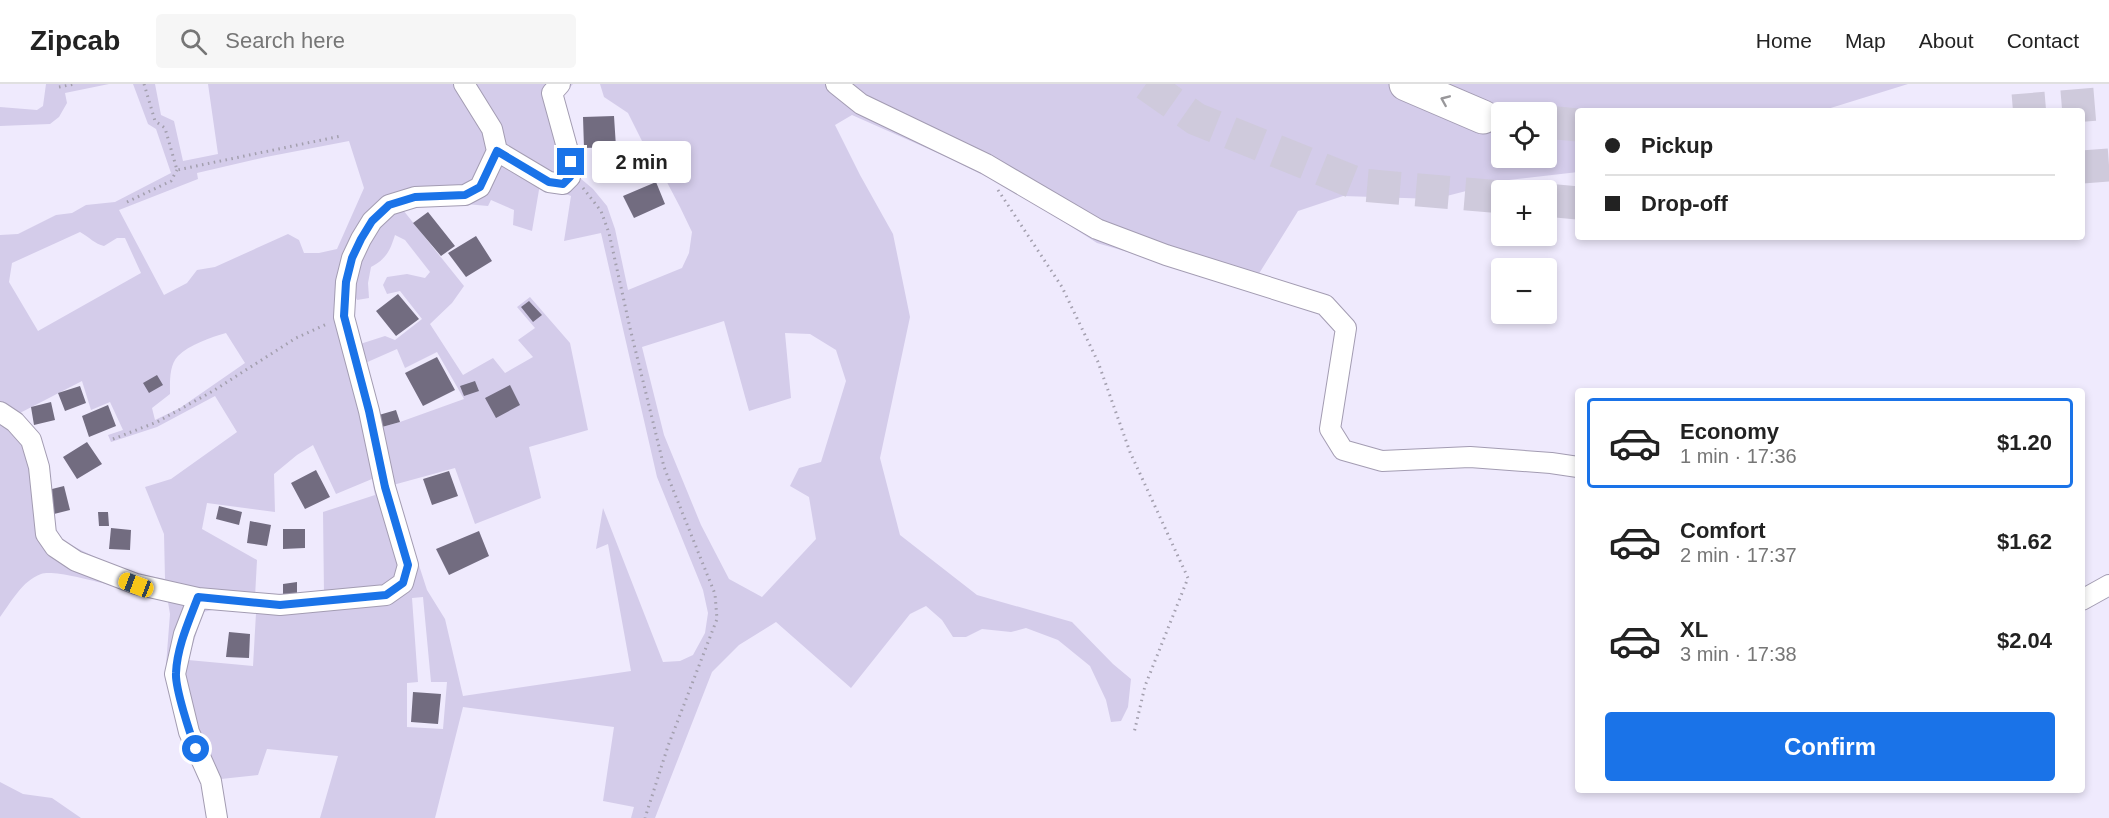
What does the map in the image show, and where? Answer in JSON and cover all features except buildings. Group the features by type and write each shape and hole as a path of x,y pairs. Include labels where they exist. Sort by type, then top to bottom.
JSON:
{"highway":[{"path":"1406,84 1483,117"}],"street":[{"path":"0,412 15,422 31,440 39,467 46,534 55,547 76,561 136,585 198,597 280,605 386,595 403,583 408,565 385,487 369,411 344,316 346,282 352,258 361,239 372,221 389,205 415,197 465,195 480,187 497,151 492,129 464,84"},
{"path":"497,151 549,182 563,184 570,177 571,162 552,93 560,84"},
{"path":"836,84 861,104 986,164 1097,229 1166,255 1325,305 1346,328 1330,429 1343,450 1382,461 1470,457 1575,467"},
{"path":"2085,598 2109,585"},
{"path":"198,597 184,634 175,674 189,732 211,781 217,818"}],"path":[{"path":"59,87 75,84"},
{"path":"127,202 171,181 177,170 165,128 155,121 144,84"},
{"path":"177,170 341,136"},
{"path":"986,164 1000,195 1062,287 1098,362 1130,452 1188,578 1145,686 1134,733"},
{"path":"570,177 589,193 601,211 609,233 664,467 715,594 717,619 668,746 645,818"},
{"path":"113,439 157,422 213,391 296,338 344,316"}],"shaded area":[{"path":"46,84 109,84 65,93 67,103 59,117 50,124 0,126 0,107 37,110 43,106"},
{"path":"133,84 155,84 161,115 174,121 183,161 218,154 208,84 573,84 561,97 580,178 607,206 615,229 628,290 682,268 689,253 692,232 628,113 604,97 600,84 1908,84 1831,108 1575,108 1575,172 1491,180 1491,185 1435,199 1343,196 1298,211 1250,288 1097,243 1017,192 949,158 852,115 835,125 893,234 910,317 880,458 900,535 977,595 1072,622 1131,679 1128,707 1121,721 1111,722 1106,700 1090,666 1058,640 1026,628 1011,632 982,629 966,637 953,637 942,620 926,606 910,614 851,688 776,622 739,645 712,672 655,818 631,818 634,807 603,801 614,727 463,707 435,818 320,818 338,756 267,749 258,775 221,779 227,818 208,818 205,791 182,736 165,678 170,614 168,602 83,578 50,573 41,574 28,581 0,617 0,407 38,434 54,535 108,562 165,579 164,534 145,487 171,479 237,432 215,396 157,427 111,442 108,435 123,430 110,402 91,410 82,381 16,415 0,406 0,235 18,234 56,215 72,213 86,205 115,202 171,173 156,129 148,124","holes":["349,141 364,188 337,249 319,253 304,253 299,240 288,234 215,267 197,270 187,283 164,295 119,210 198,179 197,173","540,184 571,196 564,241 601,233 657,477 703,590 708,613 705,633 693,655 680,661 663,662 603,508 596,549 608,544 631,671 463,696 445,619 427,590 393,485 455,468 475,524 541,498 529,447 588,430 570,343 530,297 517,307 535,328 518,340 533,357 505,373 493,358 463,375 430,324 452,303 464,286 403,210 434,203 488,206 491,200 514,210 513,225 532,231","80,232 104,246 117,238 125,238 141,273 38,331 9,282 12,263","395,235 405,240 430,272 425,278 407,274 387,277 383,285 387,294 400,291 422,319 395,340 385,336 357,345 353,321 355,296 357,300 369,298 368,283 371,267 384,258","724,321 749,411 791,398 785,333 810,334 836,350 846,381 821,462 799,468 790,486 809,497 816,539 762,597 729,579 701,525 664,435 642,347","226,333 245,363 180,408 155,420 152,408 170,394 173,364 178,356 188,348","397,349 405,368 437,352 464,399 382,427 363,364","313,445 336,494 372,479 375,495 323,512 324,594 255,597 257,560 202,529 207,503 275,512 274,474","423,597 431,682 447,682 443,729 407,727 407,683 418,682 412,598","217,609 256,613 253,666 188,660 203,612"]},
{"path":"0,782 23,794 52,798 81,818 0,818"}],"tunnel":[{"path":"1146,84 1196,119 1361,185 1491,196"},
{"path":"2049,108 2109,103"},
{"path":"1557,123 1575,125"},
{"path":"2085,167 2109,165"},
{"path":"1557,201 1575,203"}],"route":[{"path":"196,749 189,732 175,674 184,634 198,597 280,605 386,595 403,583 408,565 385,487 369,411 344,316 346,282 352,258 372,221 389,205 415,197 465,195 480,187 497,151 549,182 563,184 570,177 571,162"}]}
